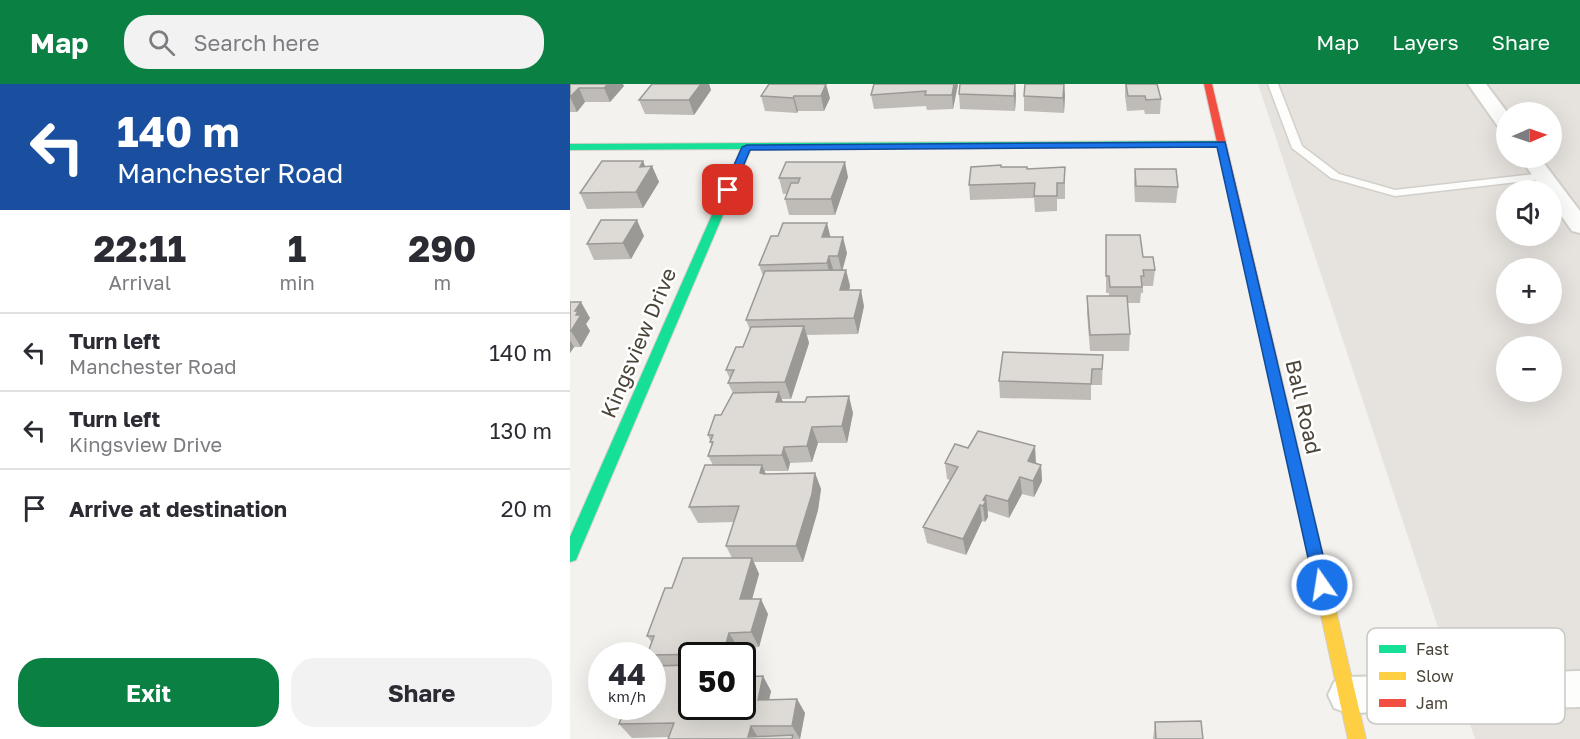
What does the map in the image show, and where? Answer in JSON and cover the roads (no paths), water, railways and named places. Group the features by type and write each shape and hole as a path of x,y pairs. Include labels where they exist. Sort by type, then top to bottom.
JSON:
{"street":[{"name":"Ball Road","path":"1208,84 1357,739"},
{"path":"1477,84 1496,110"},
{"path":"570,147 1221,144"},
{"name":"Kingsview Drive","path":"570,555 747,147"},
{"path":"1538,168 1580,226"},
{"path":"1565,689 1580,689"},
{"path":"1347,695 1367,694"}],"lane":[{"path":"1273,84 1297,148 1335,176 1395,193 1544,176"}]}
